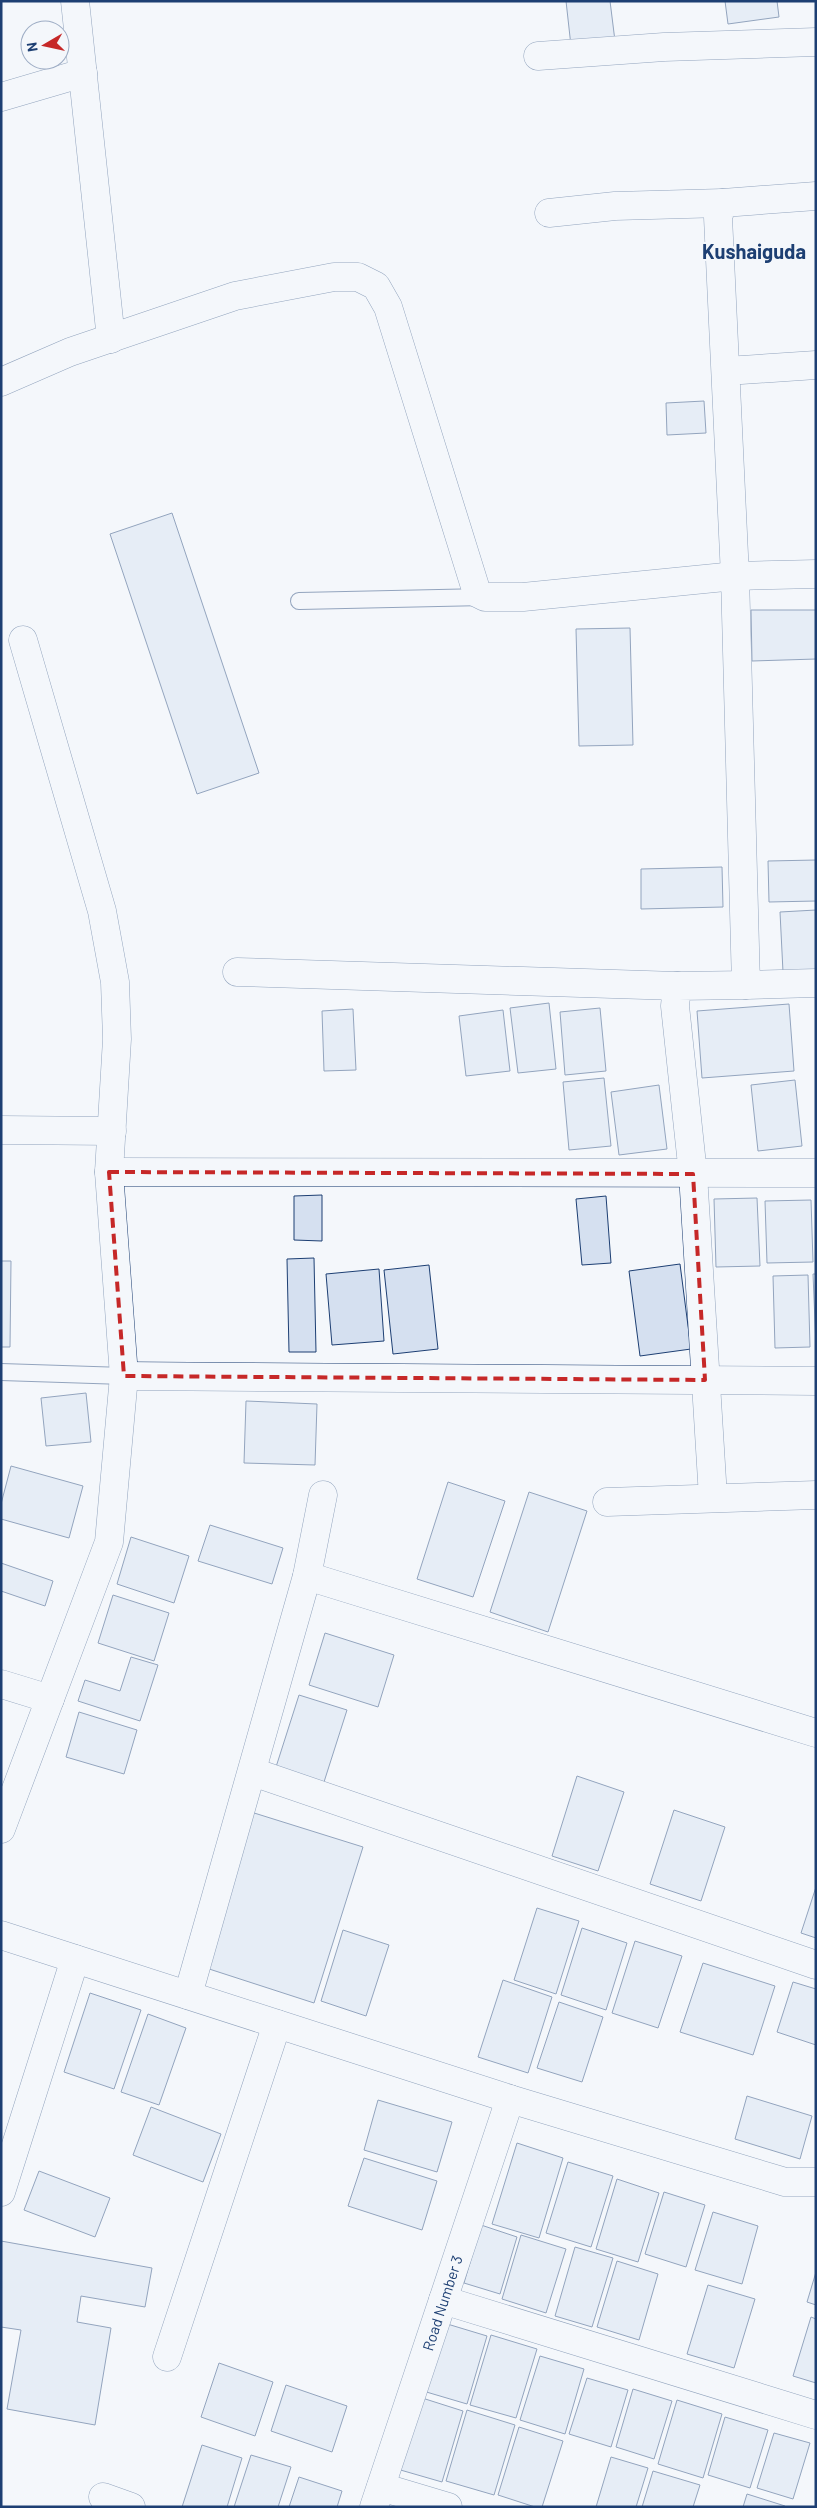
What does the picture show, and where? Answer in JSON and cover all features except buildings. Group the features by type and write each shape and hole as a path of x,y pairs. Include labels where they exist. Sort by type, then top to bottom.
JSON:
{"street":[{"path":"75,1 111,339"},
{"path":"538,56 664,47 816,42"},
{"path":"1,97 83,73"},
{"path":"549,213 615,206 723,203 816,196"},
{"path":"723,203 718,217 735,576 746,985"},
{"path":"1,382 70,352 235,296 334,277 358,276 376,286 388,307 474,588 478,594 485,597 523,597 735,576 816,574"},
{"path":"726,371 816,365"},
{"path":"1,1829 109,1542 124,1376 109,1172 117,1039 115,982 102,911 23,640"},
{"path":"237,972 677,986 816,983"},
{"path":"677,986 675,1006 693,1174 714,1497"},
{"path":"1,1130 112,1131"},
{"path":"109,1172 816,1174"},
{"path":"124,1376 816,1381"},
{"path":"188,1995 253,1772 307,1576 323,1495"},
{"path":"607,1502 816,1495"},
{"path":"307,1576 816,1733"},
{"path":"1,1684 50,1699"},
{"path":"253,1772 816,1965"},
{"path":"1,1935 510,2099 785,2182 816,2182"},
{"path":"1,2192 75,1959"},
{"path":"167,2357 277,2024"},
{"name":"Road Number 3","path":"378,2497 510,2099"},
{"path":"443,2300 816,2415"},
{"path":"102,2497 131,2507"},
{"path":"378,2497 448,2507"}],"lane":[{"path":"299,602 485,597"},
{"path":"1,1372 124,1376"}],"highlighted area":[{"path":"109,1172 693,1174 705,1380 124,1376"}],"district":[{"name":"Kushaiguda","path":"754,251"}]}
